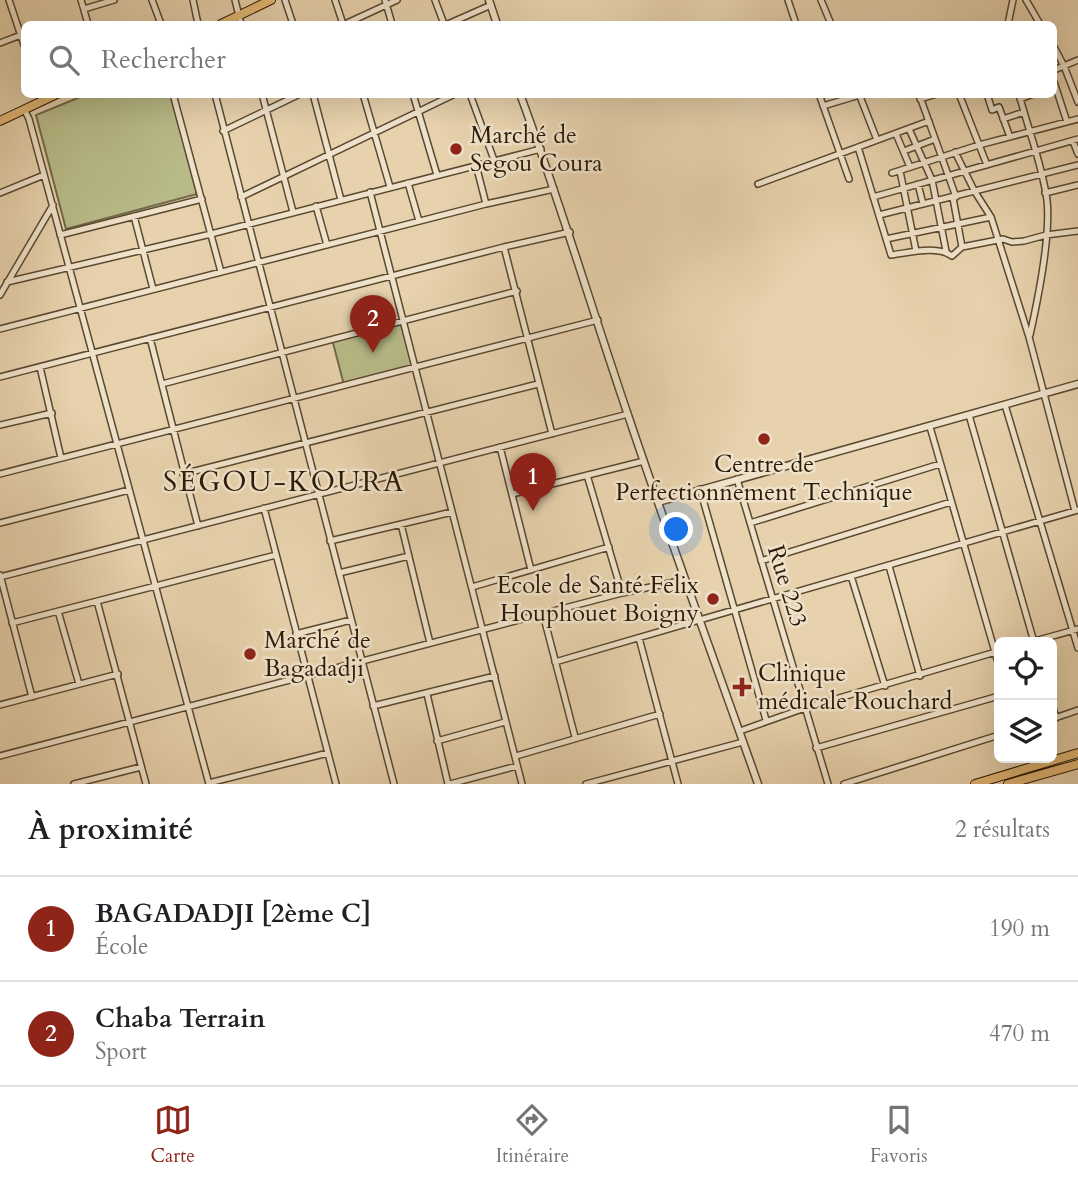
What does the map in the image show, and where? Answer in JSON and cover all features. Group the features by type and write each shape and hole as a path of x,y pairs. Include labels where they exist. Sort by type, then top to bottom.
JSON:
{"main road":[{"path":"239,20 271,0"},
{"path":"0,121 41,98"},
{"path":"975,784 1078,753"},
{"path":"1008,784 1078,764"}],"street":[{"path":"9,0 21,32"},
{"path":"81,0 87,21"},
{"path":"84,9 114,0"},
{"path":"152,0 160,21"},
{"path":"193,0 197,21"},
{"path":"235,0 239,20"},
{"path":"285,0 292,21"},
{"path":"335,0 343,21"},
{"path":"350,21 397,0"},
{"path":"435,0 445,21"},
{"path":"788,0 795,21"},
{"path":"821,0 830,21"},
{"path":"1009,21 1013,0"},
{"path":"1026,0 1038,21"},
{"path":"452,21 490,2 496,21"},
{"path":"386,3 391,21"},
{"path":"0,43 21,35"},
{"path":"1057,53 1077,98 1060,102"},
{"path":"1057,68 1078,60"},
{"path":"1057,84 1070,82"},
{"path":"1057,94 1067,122"},
{"path":"174,98 221,272"},
{"path":"216,98 393,783 386,784"},
{"path":"263,98 293,212"},
{"path":"223,131 292,98"},
{"path":"314,98 341,200"},
{"path":"364,98 390,187"},
{"path":"414,98 436,175"},
{"path":"242,197 447,98"},
{"path":"471,98 494,160"},
{"path":"522,98 570,232 684,580 758,784"},
{"path":"820,98 849,178"},
{"path":"823,106 850,98"},
{"path":"861,98 877,140"},
{"path":"919,98 955,197 962,247"},
{"path":"961,98 987,165"},
{"path":"988,98 992,110 999,107 1010,137"},
{"path":"1020,98 1045,193 1046,234 1037,303 1029,337"},
{"path":"24,109 61,235 209,783 328,753"},
{"path":"1003,119 1024,112"},
{"path":"892,173 979,145 1078,119"},
{"path":"758,184 929,121"},
{"path":"909,129 932,180 946,251"},
{"path":"896,134 910,167"},
{"path":"904,152 935,139"},
{"path":"873,197 1076,140 1078,154"},
{"path":"858,147 891,255 916,251 946,251 952,256 962,247 1003,239 1012,242 1024,241 1046,234 1078,231"},
{"path":"7,282 211,234 541,149"},
{"path":"555,662 1076,511 1029,337 991,217 955,152"},
{"path":"476,165 486,204"},
{"path":"879,215 1078,165"},
{"path":"900,171 916,251"},
{"path":"0,193 44,175"},
{"path":"408,183 419,221"},
{"path":"918,184 923,204"},
{"path":"1045,193 1078,185"},
{"path":"0,329 486,204 554,189"},
{"path":"370,192 522,784"},
{"path":"61,235 202,198"},
{"path":"0,295 52,205"},
{"path":"316,206 327,245"},
{"path":"134,216 153,289"},
{"path":"886,239 991,217"},
{"path":"0,377 570,232"},
{"path":"504,247 552,434"},
{"path":"162,384 517,291"},
{"path":"0,474 598,320"},
{"path":"150,338 198,526"},
{"path":"40,367 61,458"},
{"path":"183,474 538,384"},
{"path":"658,502 1078,384"},
{"path":"1005,405 1075,630 1078,648"},
{"path":"0,425 52,413"},
{"path":"32,697 0,576 628,414"},
{"path":"969,415 1032,637"},
{"path":"930,426 994,642"},
{"path":"500,447 531,570"},
{"path":"512,494 644,461"},
{"path":"750,523 940,464"},
{"path":"587,475 622,593"},
{"name":"Rue 223","path":"737,479 828,784"},
{"path":"701,489 766,720"},
{"path":"0,523 130,490"},
{"path":"761,561 951,502"},
{"path":"264,508 335,784"},
{"path":"330,541 452,512"},
{"path":"401,524 430,643"},
{"path":"472,587 609,547"},
{"path":"12,623 276,555"},
{"path":"339,573 409,556"},
{"path":"889,566 920,676"},
{"path":"851,576 885,686"},
{"path":"0,756 622,593 684,580"},
{"path":"97,601 146,784"},
{"path":"58,611 79,684"},
{"path":"543,614 575,737"},
{"path":"296,634 351,620"},
{"path":"1050,637 1075,630"},
{"path":"639,638 678,784"},
{"path":"740,731 805,708 994,653"},
{"path":"0,705 118,674"},
{"path":"373,706 495,676"},
{"path":"427,694 449,784 517,766"},
{"path":"817,748 994,697"},
{"path":"1057,717 1078,710"},
{"path":"516,756 660,714"},
{"path":"437,741 505,722"},
{"path":"844,784 994,737"},
{"path":"586,784 743,742"},
{"path":"1028,763 1029,768"},
{"path":"74,784 141,766"}],"green space":[{"path":"78,98 172,98 197,194 66,229 36,115"},
{"path":"402,321 414,367 344,385 332,339"}],"place":[{"name":"Marché de Segou Coura","path":"456,149"},
{"name":"Chaba Terrain","path":"373,353"},
{"name":"Centre de Perfectionnement Technique","path":"764,439"},
{"name":"BAGADADJI [2ème C]","path":"533,511"},
{"name":"Ecole de Santé Felix Houphouet Boigny","path":"713,599"},
{"name":"Marché de Bagadadji","path":"250,654"},
{"name":"Clinique médicale Rouchard","path":"742,687"}],"district":[{"name":"SÉGOU-KOURA","path":"284,482"}]}
